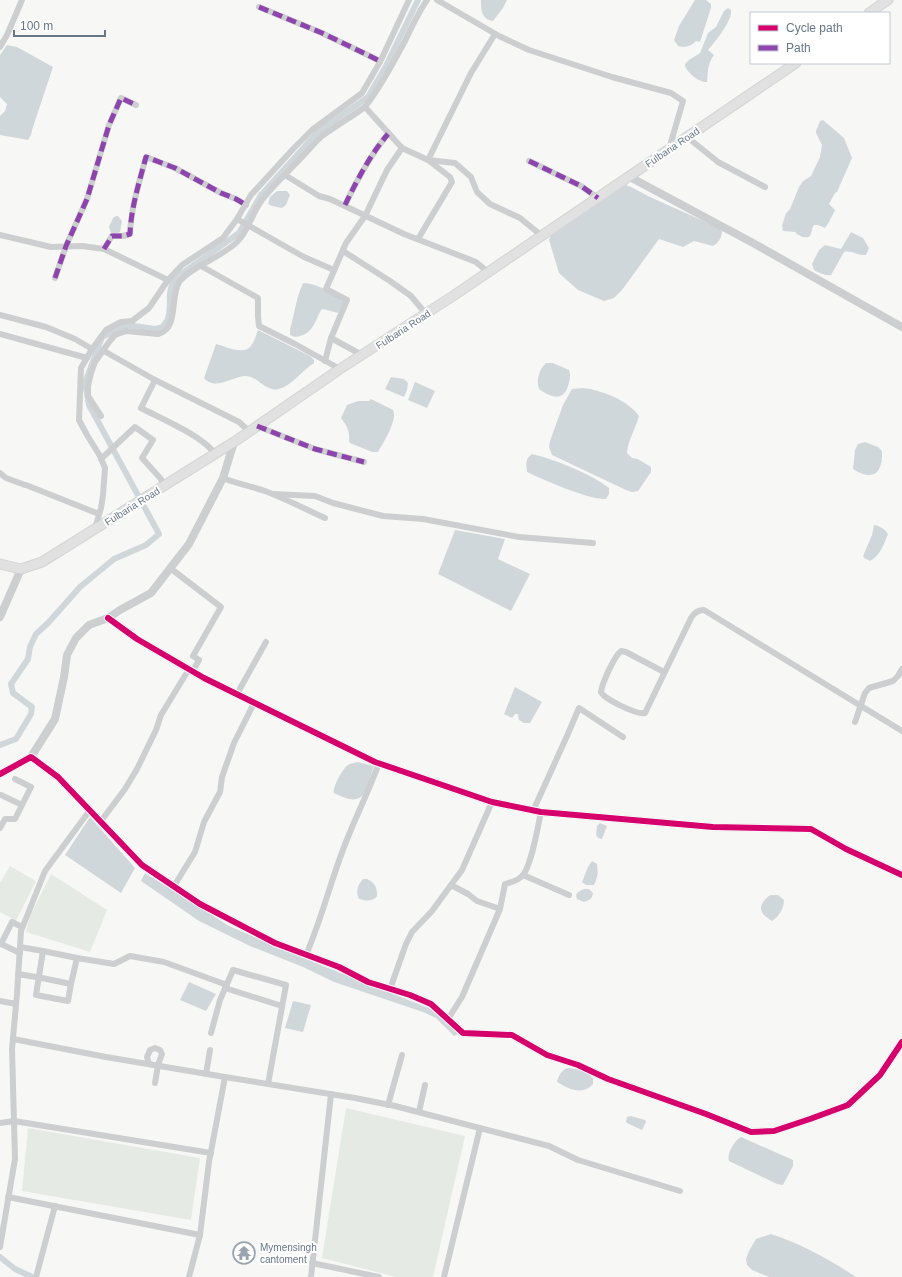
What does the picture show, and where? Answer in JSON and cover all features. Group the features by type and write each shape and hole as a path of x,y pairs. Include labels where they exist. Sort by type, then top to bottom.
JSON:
{"main road":[{"path":"870,12 888,0"},
{"name":"Fulbaria Road","path":"21,569 42,562 254,429 542,236 795,64"},
{"path":"0,564 21,569"}],"street":[{"path":"0,47 7,35 22,0"},
{"path":"95,529 103,495 105,468 79,420 81,368 92,349 106,330 121,322 132,322 149,308 168,280 182,265 223,238 238,219 251,195 268,175 312,130 362,93 380,61 409,0"},
{"path":"101,416 88,396 88,386 95,362 104,351 108,342 115,335 126,331 158,334 163,333 167,329 172,318 174,295 180,281 238,242 261,201 285,175 321,137 365,107 373,97 386,75 417,14 427,0"},
{"path":"437,0 495,34 529,50 612,77 671,93 683,101 669,149"},
{"path":"259,7 322,33 380,61"},
{"path":"428,160 471,73 495,34"},
{"path":"55,278 66,246 87,199 109,125 120,98 136,105"},
{"path":"365,107 402,148 428,160 450,177 452,182 418,239"},
{"path":"345,205 376,148 388,134"},
{"path":"687,137 718,162 765,187"},
{"path":"325,361 331,338 347,300 326,289 346,243 365,216 387,170 402,148"},
{"path":"104,249 112,236 123,236 130,234 136,194 146,157 175,168 221,194 236,199 246,205"},
{"path":"428,160 455,163 471,177 477,192 490,204 520,218 542,236"},
{"path":"528,161 575,184 598,198"},
{"path":"285,175 319,196 345,205 365,216 476,262 488,272"},
{"path":"628,176 753,243 902,327"},
{"path":"238,219 304,257 334,270"},
{"path":"0,235 51,247 66,246 104,249 168,280"},
{"path":"343,251 411,296 426,314"},
{"path":"201,266 258,298 259,326 295,344 340,370"},
{"path":"0,315 46,327 75,339 92,349"},
{"path":"0,334 87,358"},
{"path":"331,338 362,356"},
{"path":"104,351 155,380 254,429 315,449 364,462"},
{"path":"155,380 141,408 189,434 210,448 215,454"},
{"path":"101,459 135,427 153,440 142,458 161,479 163,487"},
{"path":"0,774 31,757 55,719 64,677 66,655 76,638 89,625 108,618 151,592 189,544 224,478 234,442"},
{"path":"0,473 6,478 99,514"},
{"path":"224,478 236,483 263,490 325,518"},
{"path":"273,494 315,496 333,503 383,516 423,518 519,537 593,543"},
{"path":"100,820 125,789 137,769 156,730 160,715 190,670 199,660 193,656 222,607 170,568"},
{"path":"0,617 21,569"},
{"path":"664,672 626,652 621,651 602,686 601,692 603,696 610,700 639,713 645,713 691,618 694,613 704,610 902,731"},
{"path":"108,618 137,639 190,670 254,703 379,763 492,802 537,812 713,827 811,829 846,849 902,875"},
{"path":"237,694 266,642"},
{"path":"855,722 865,693 870,688 893,681 902,669"},
{"path":"174,886 195,852 204,822 220,792 222,777 234,743 254,703"},
{"path":"448,1019 462,997 500,909 505,884 516,880 523,875 533,850 537,812 578,708 623,737"},
{"path":"31,757 58,776 142,864 200,904 275,943 339,967 368,982 410,995 431,1004 463,1033 512,1035 547,1055 578,1065 608,1079 706,1114 751,1132 774,1132 848,1105 880,1075 902,1042"},
{"path":"306,955 348,837 368,794 379,763"},
{"path":"0,828 2,818 15,819 31,787 15,779"},
{"path":"1,795 22,805"},
{"path":"390,989 406,944 412,932 432,911 462,870 492,802"},
{"path":"0,1246 14,1159 12,1039 21,931 45,871 90,810"},
{"path":"523,875 569,894"},
{"path":"451,885 468,894 477,901 500,909"},
{"path":"22,927 12,922 1,944 20,950 43,951 114,964 130,956 164,962 282,1006"},
{"path":"43,951 36,995 68,1001 77,958"},
{"path":"211,1033 220,1000 233,970 286,985 268,1084"},
{"path":"18,974 71,984"},
{"path":"0,1000 16,1004"},
{"path":"12,1039 158,1066 331,1094 419,1112 549,1146 578,1160 680,1191"},
{"path":"149,1064 147,1057 150,1050 155,1048 160,1050 162,1054 155,1083"},
{"path":"206,1074 210,1050"},
{"path":"388,1105 402,1055"},
{"path":"188,1277 200,1235 211,1153 225,1077"},
{"path":"419,1112 425,1085"},
{"path":"310,1277 331,1094"},
{"path":"0,1123 14,1122 211,1153"},
{"path":"445,1277 480,1128"},
{"path":"8,1197 200,1235"},
{"path":"36,1277 55,1206"},
{"path":"312,1263 379,1277"}],"shaded area":[{"path":"481,0 507,0 493,21 489,20 482,14"},
{"path":"695,0 706,0 711,4 700,42 696,41 692,45 683,47 678,46 674,40 679,26"},
{"path":"728,8 731,10 729,19 723,31 708,50 714,55 709,65 707,82 701,81 687,70 685,64 700,53 708,33 716,27 724,11"},
{"path":"7,45 17,47 53,67 31,135 28,140 0,135 0,116 5,111 7,104 0,97 0,55"},
{"path":"823,120 844,138 852,158 837,192 829,204 835,210 829,222 825,228 814,225 809,237 803,237 799,236 795,232 783,231 782,226 786,213 790,209 799,187 803,181 811,176 820,157 822,145 816,131 820,121"},
{"path":"626,185 719,228 722,231 722,234 717,243 713,246 694,241 683,247 659,239 622,290 614,298 604,301 578,290 559,273 549,240 552,233"},
{"path":"277,191 287,191 290,195 286,205 282,208 268,204 270,197"},
{"path":"118,216 122,221 120,232 115,234 111,233 109,227 113,218"},
{"path":"851,232 863,238 869,248 866,255 844,252 831,275 824,275 814,270 812,264 819,250 825,245 841,249"},
{"path":"303,283 308,283 319,287 345,300 338,313 323,309 321,310 312,328 305,334 295,337 290,335 290,330 298,296"},
{"path":"258,330 310,356 314,360 314,363 288,385 274,390 250,377 245,376 218,383 208,382 204,378 216,344 238,350 247,349 253,343"},
{"path":"546,363 553,363 569,370 570,378 566,391 563,395 551,396 539,389 539,375"},
{"path":"391,377 404,379 408,383 404,397 385,389"},
{"path":"415,382 435,391 427,408 408,400"},
{"path":"583,388 598,391 614,397 628,405 639,416 627,453 632,458 638,459 651,467 651,472 638,491 632,492 626,490 552,455 549,447 550,441 563,405 572,389"},
{"path":"371,399 393,410 394,414 392,425 378,452 372,452 350,443 348,429 341,418 347,405 358,401 369,401"},
{"path":"865,442 878,447 882,451 882,459 879,470 871,475 860,473 853,469 855,450 858,444"},
{"path":"532,454 561,463 593,478 609,488 609,494 606,499 589,496 566,489 527,472 527,460"},
{"path":"874,525 883,528 888,534 879,553 870,561 863,556 872,535"},
{"path":"455,530 505,539 498,559 530,574 511,611 438,574"},
{"path":"515,687 542,702 530,723 524,723 519,720 518,714 515,714 512,718 504,714"},
{"path":"358,762 374,766 366,791 358,799 344,798 334,793 336,783 343,770 349,764"},
{"path":"90,817 135,868 121,893 65,855"},
{"path":"600,823 607,826 602,839 598,838 596,835 597,826"},
{"path":"592,861 597,864 597,877 594,885 586,885 582,882"},
{"path":"10,866 36,881 16,921 0,912 0,883"},
{"path":"145,873 229,926 323,966 431,1009 458,1034 454,1036 436,1018 423,1012 334,982 303,967 250,946 199,921 141,881"},
{"path":"51,874 107,910 90,952 26,932 30,916"},
{"path":"363,879 367,879 372,882 377,890 377,896 371,900 367,901 359,899 357,893 358,888"},
{"path":"584,889 589,889 593,893 592,897 588,901 584,902 577,899 576,895"},
{"path":"771,895 778,895 784,900 781,912 772,921 761,910 763,902"},
{"path":"189,982 216,994 206,1011 180,1000"},
{"path":"293,1001 311,1005 303,1032 285,1028"},
{"path":"567,1068 585,1072 593,1078 593,1084 584,1090 575,1090 557,1082 560,1074"},
{"path":"346,1108 465,1136 433,1277 396,1277 322,1258"},
{"path":"631,1116 645,1120 646,1122 642,1130 626,1122 627,1117"},
{"path":"28,1128 200,1158 191,1220 22,1191"},
{"path":"741,1137 793,1160 793,1166 783,1185 777,1184 729,1161 728,1158 732,1148 736,1141"},
{"path":"771,1234 815,1252 856,1277 769,1277 752,1270 747,1265 746,1259 749,1251 756,1239"}],"waterway":[{"path":"0,745 16,739 31,714 32,707 13,693 11,684 28,659 30,647 36,634 48,623 80,587 114,559 146,545 159,534 89,405 85,383 102,337 127,325 155,329 163,327 169,313 171,287 177,277 239,233 261,195 317,133 368,97 385,68 418,0"},
{"path":"0,1257 15,1269 32,1277"}],"marked path":[{"path":"259,7 322,33 380,61"},
{"path":"55,278 66,246 87,199 109,125 121,98 136,105"},
{"path":"345,205 364,168 375,150 388,134"},
{"path":"104,249 112,236 123,236 130,234 134,205 146,157 175,168 246,205"},
{"path":"529,161 581,186 598,198"},
{"path":"257,426 315,449 364,462"}],"cycle path":[{"path":"108,618 137,639 204,678 375,762 492,802 541,812 713,827 811,829 846,849 902,875"},
{"path":"0,774 31,757 58,777 142,865 200,904 275,943 339,967 368,982 410,995 431,1004 463,1033 512,1035 547,1055 578,1065 608,1079 706,1114 751,1132 774,1131 848,1105 880,1075 902,1042"}],"place":[{"name":"Mymensingh cantoment","path":"244,1253"}]}
